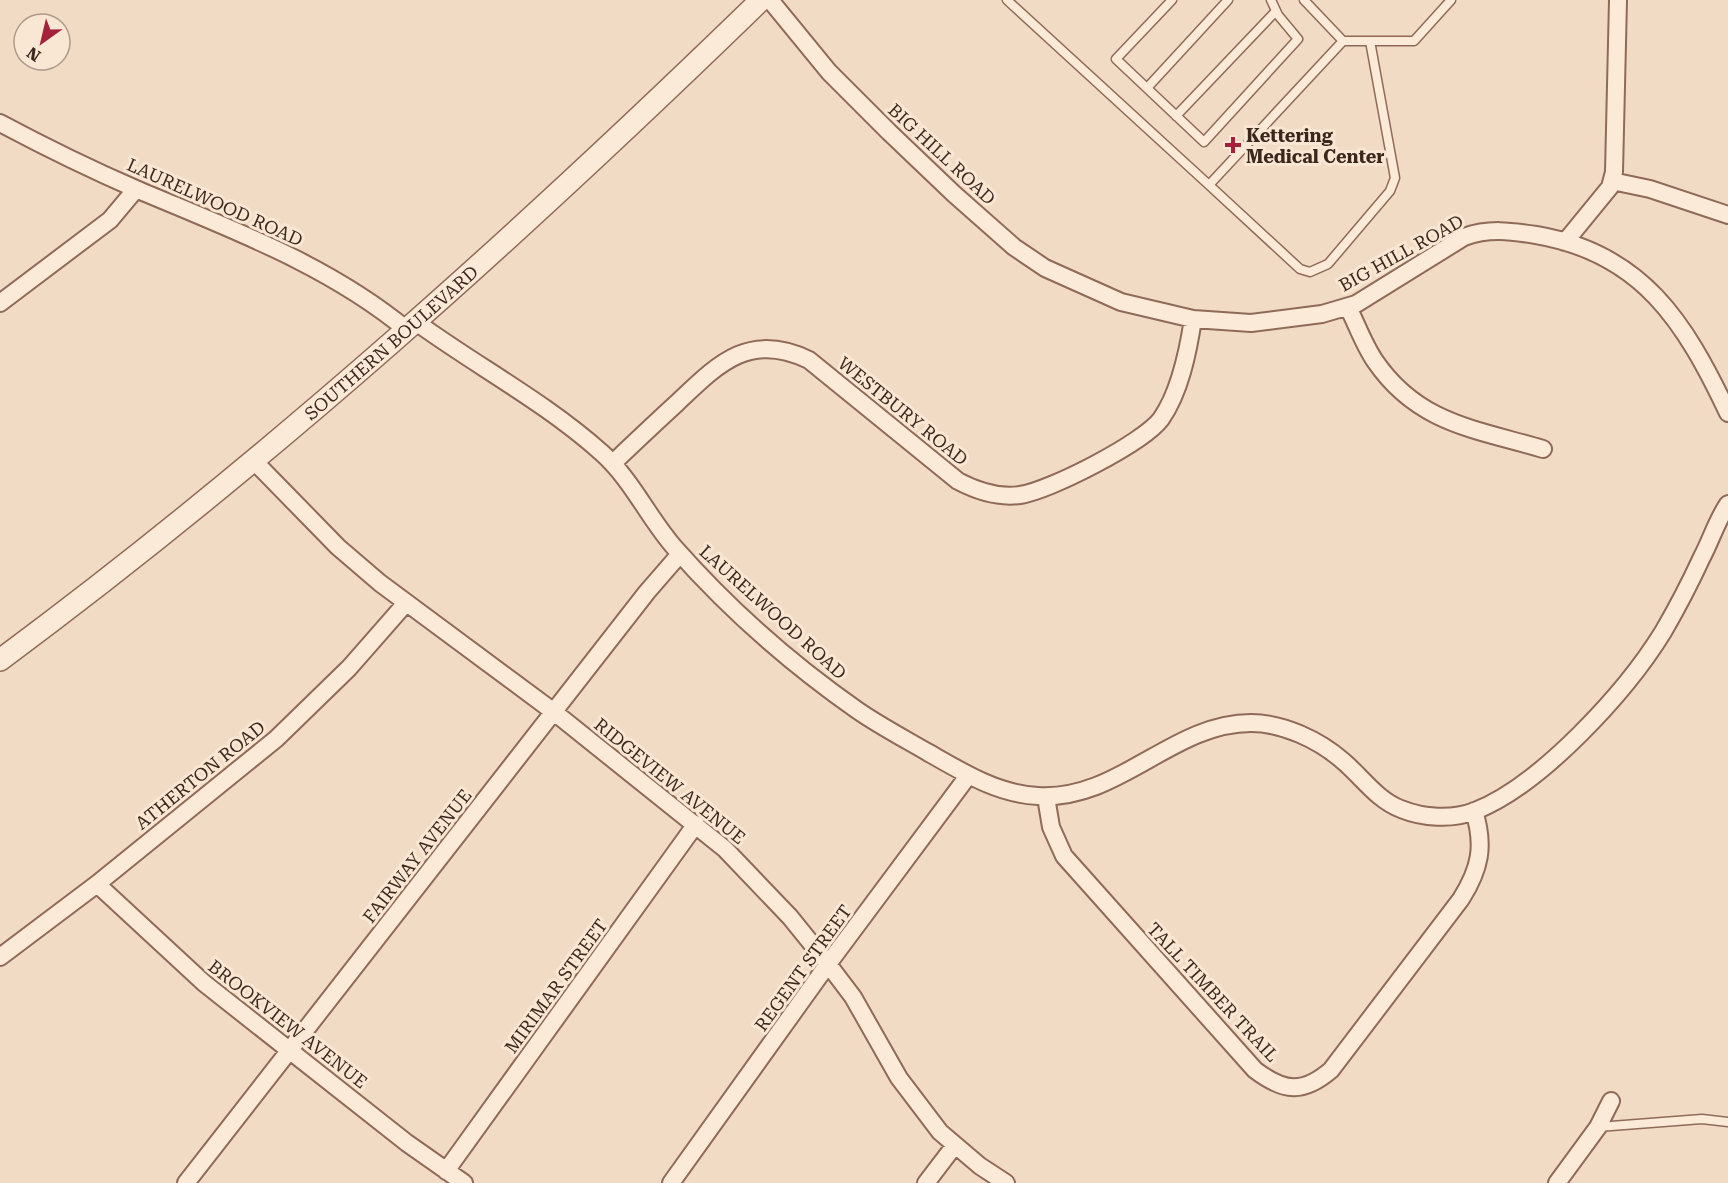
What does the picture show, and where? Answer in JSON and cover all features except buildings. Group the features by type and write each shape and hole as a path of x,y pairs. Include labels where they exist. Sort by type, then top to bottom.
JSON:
{"street":[{"name":"SOUTHERN BOULEVARD","path":"0,660 155,541 412,326 507,240 761,0"},
{"name":"BIG HILL ROAD","path":"770,0 829,72 954,194 1014,247 1045,268 1100,294 1152,311 1193,319 1251,322 1288,320 1348,307 1385,288 1464,237 1477,232 1510,231 1565,242 1620,265 1652,291 1692,346 1728,413"},
{"path":"1565,242 1612,181 1616,119 1615,25 1618,0"},
{"name":"LAURELWOOD ROAD","path":"0,123 62,156 224,225 319,270 539,403 613,463 629,483 648,515 680,554 751,624 833,693 886,729 968,776 1009,792 1046,797 1083,791 1108,783 1192,735 1231,724 1251,723 1286,729 1325,747 1342,759 1384,801 1406,812 1432,817 1459,815 1474,811 1519,785 1569,743 1590,723 1635,671 1685,593 1728,504"},
{"path":"1612,181 1650,189 1728,215"},
{"path":"0,303 110,220 136,189"},
{"path":"1348,307 1374,360 1406,397 1458,426 1543,449"},
{"name":"WESTBURY ROAD","path":"613,463 722,362 751,350 780,349 809,360 958,481 984,492 1019,495 1056,483 1130,445 1153,428 1174,395 1193,319"},
{"name":"RIDGEVIEW AVENUE","path":"254,460 338,547 406,603 554,712 696,824 758,882 853,997 916,1103 955,1145 1006,1183"},
{"name":"FAIRWAY AVENUE","path":"186,1183 647,592 680,554"},
{"name":"ATHERTON ROAD","path":"0,957 97,884 298,718 349,668 406,603"},
{"name":"REGENT STREET","path":"671,1183 828,964 968,776"},
{"name":"TALL TIMBER TRAIL","path":"1046,797 1051,827 1064,856 1255,1070 1268,1080 1294,1089 1321,1078 1331,1070 1474,879 1479,864 1478,825 1474,811"},
{"name":"MIRIMAR STREET","path":"446,1171 696,824"},
{"name":"BROOKVIEW AVENUE","path":"97,884 196,976 464,1183"},
{"path":"1557,1183 1598,1127 1611,1101"},
{"path":"926,1183 955,1145"}],"lane":[{"path":"1007,0 1300,269 1310,272 1328,264 1390,191 1395,178 1370,41"},
{"path":"1172,0 1116,59 1204,142 1298,39 1270,0"},
{"path":"1147,88 1228,0"},
{"path":"1304,0 1342,41 1414,41 1451,0"},
{"path":"1176,116 1276,10"},
{"path":"1209,185 1342,41"},
{"path":"1598,1127 1702,1119 1728,1122"}],"place":[{"name":"Kettering Medical Center","path":"1233,145"}]}
